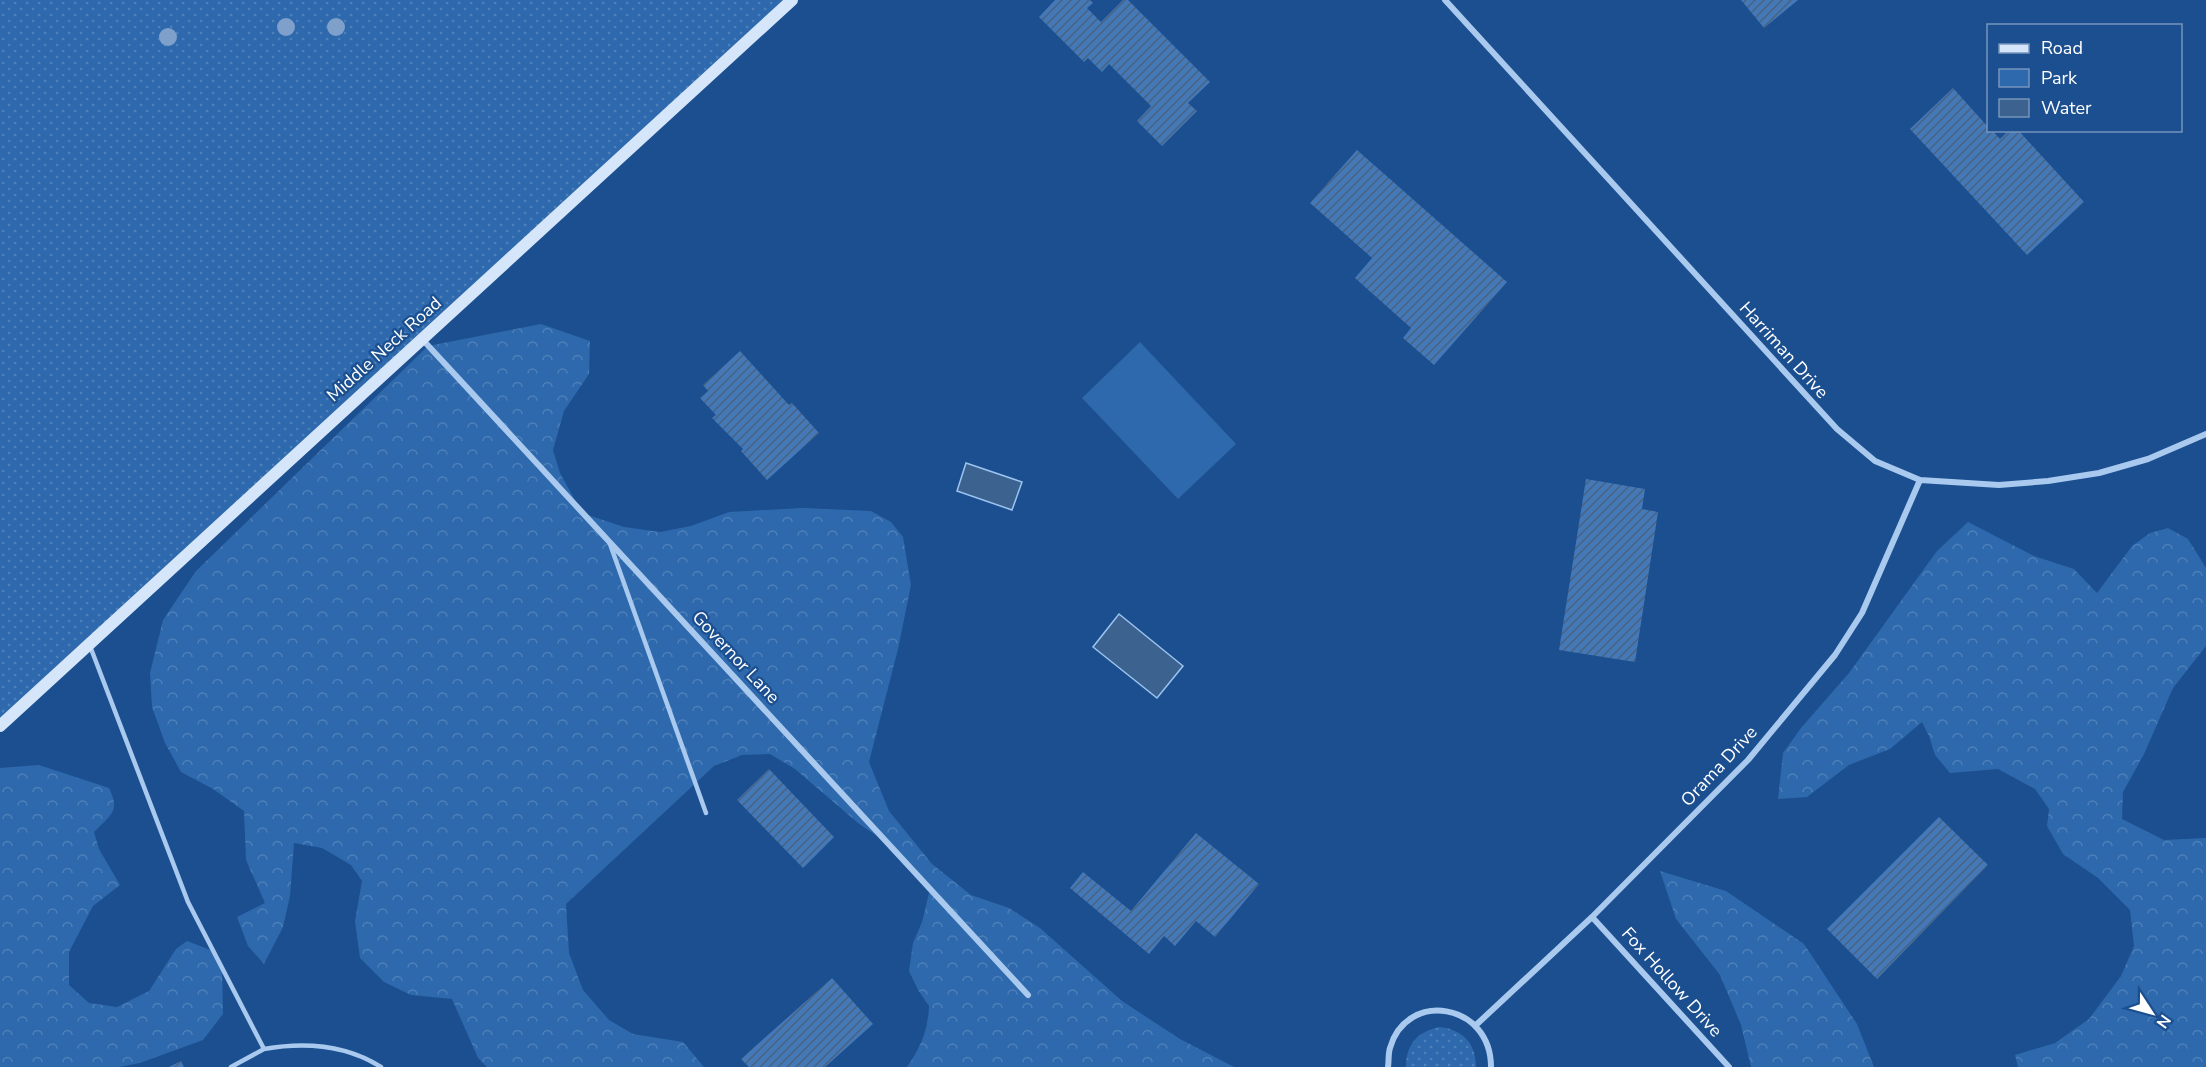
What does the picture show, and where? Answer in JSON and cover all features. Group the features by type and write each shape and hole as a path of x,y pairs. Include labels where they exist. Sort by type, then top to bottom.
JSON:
{"main road":[{"name":"Middle Neck Road","path":"0,726 792,0"}],"street":[{"name":"Harriman Drive","path":"1446,0 1837,429 1875,461 1920,480 1999,485 2048,481 2099,473 2148,459 2206,434"},
{"name":"Governor Lane","path":"422,339 1028,995"},
{"name":"Orama Drive","path":"1476,1025 1592,916 1748,760 1835,655 1862,613 1920,480"},
{"name":"Fox Hollow Drive","path":"1592,916 1729,1067"},
{"path":"1388,1067 1390,1049 1397,1033 1410,1020 1426,1012 1444,1010 1461,1015 1476,1025 1486,1038 1491,1054 1491,1067"}],"lane":[{"path":"609,542 706,813"},
{"path":"89,644 188,903 264,1049"},
{"path":"231,1067 264,1049 291,1044 354,1053 381,1067"}],"green space":[{"path":"0,0 795,0 0,726"},
{"path":"541,324 590,341 589,374 564,411 553,450 560,473 582,513 624,527 660,532 691,526 729,512 803,508 871,511 891,522 903,537 911,585 898,649 869,762 889,811 932,864 971,895 1009,908 1040,928 1122,1001 1180,1039 1234,1067 907,1067 923,1038 927,1023 929,1006 909,971 913,943 922,922 930,889 890,845 858,823 795,769 770,754 742,755 714,766 566,904 569,953 583,990 609,1020 633,1034 683,1042 704,1067 487,1067 478,1058 452,999 411,995 384,982 360,958 355,921 362,881 351,865 322,848 294,843 290,896 283,927 264,964 248,946 237,917 265,903 246,860 244,811 213,789 181,772 165,743 152,707 150,673 163,620 196,571 428,346"},
{"path":"1140,342 1236,444 1178,499 1082,398"},
{"path":"1968,522 2034,556 2074,569 2097,593 2132,546 2150,533 2168,528 2188,539 2206,568 2206,646 2173,688 2144,754 2123,792 2122,819 2164,840 2206,838 2206,1067 2018,1067 2015,1055 2055,1043 2089,1019 2121,976 2134,946 2130,910 2098,878 2063,854 2047,826 2049,809 2035,789 1998,769 1950,773 1935,755 1922,722 1890,749 1849,765 1807,797 1778,799 1783,753 1801,728 1849,673 1937,551"},
{"path":"39,765 109,788 114,803 112,813 94,832 99,849 120,885 93,906 69,952 69,985 89,1003 117,1007 149,991 176,949 187,941 213,951 222,967 223,1014 203,1040 140,1063 119,1067 0,1067 0,768"},
{"path":"1660,871 1726,891 1804,944 1857,1024 1874,1067 1751,1067 1741,1025 1720,975 1676,919"},
{"path":"1440,1027 1455,1031 1467,1039 1474,1051 1476,1067 1406,1067 1408,1052 1415,1040 1425,1032"}],"water":[{"path":"966,463 1022,482 1012,510 957,491"},
{"path":"1119,614 1183,666 1157,698 1093,647"}],"building":[{"path":"1055,0 1090,0 1093,3 1087,8 1101,22 1123,0 1128,0 1210,82 1188,103 1197,111 1162,146 1137,121 1151,106 1109,64 1102,72 1088,58 1084,62 1039,17"},
{"path":"1741,0 1798,0 1764,28"},
{"path":"1953,88 1987,126 1987,132 1994,132 2000,139 2007,132 2020,132 2084,202 2027,255 1910,129"},
{"path":"1357,150 1507,282 1434,365 1403,338 1411,328 1355,278 1372,258 1310,203"},
{"path":"740,351 789,405 792,403 819,433 767,480 741,451 743,449 712,418 716,415 700,398 708,391 703,385"},
{"path":"1586,479 1645,489 1642,509 1658,512 1635,662 1559,650"},
{"path":"769,769 834,837 803,868 737,800"},
{"path":"1939,817 1988,865 1877,979 1827,929"},
{"path":"1196,833 1259,884 1215,937 1196,921 1175,946 1164,936 1149,954 1070,888 1083,872 1131,911"},
{"path":"832,978 873,1024 825,1067 749,1067 741,1059"},
{"path":"181,1061 184,1067 169,1067"}]}
